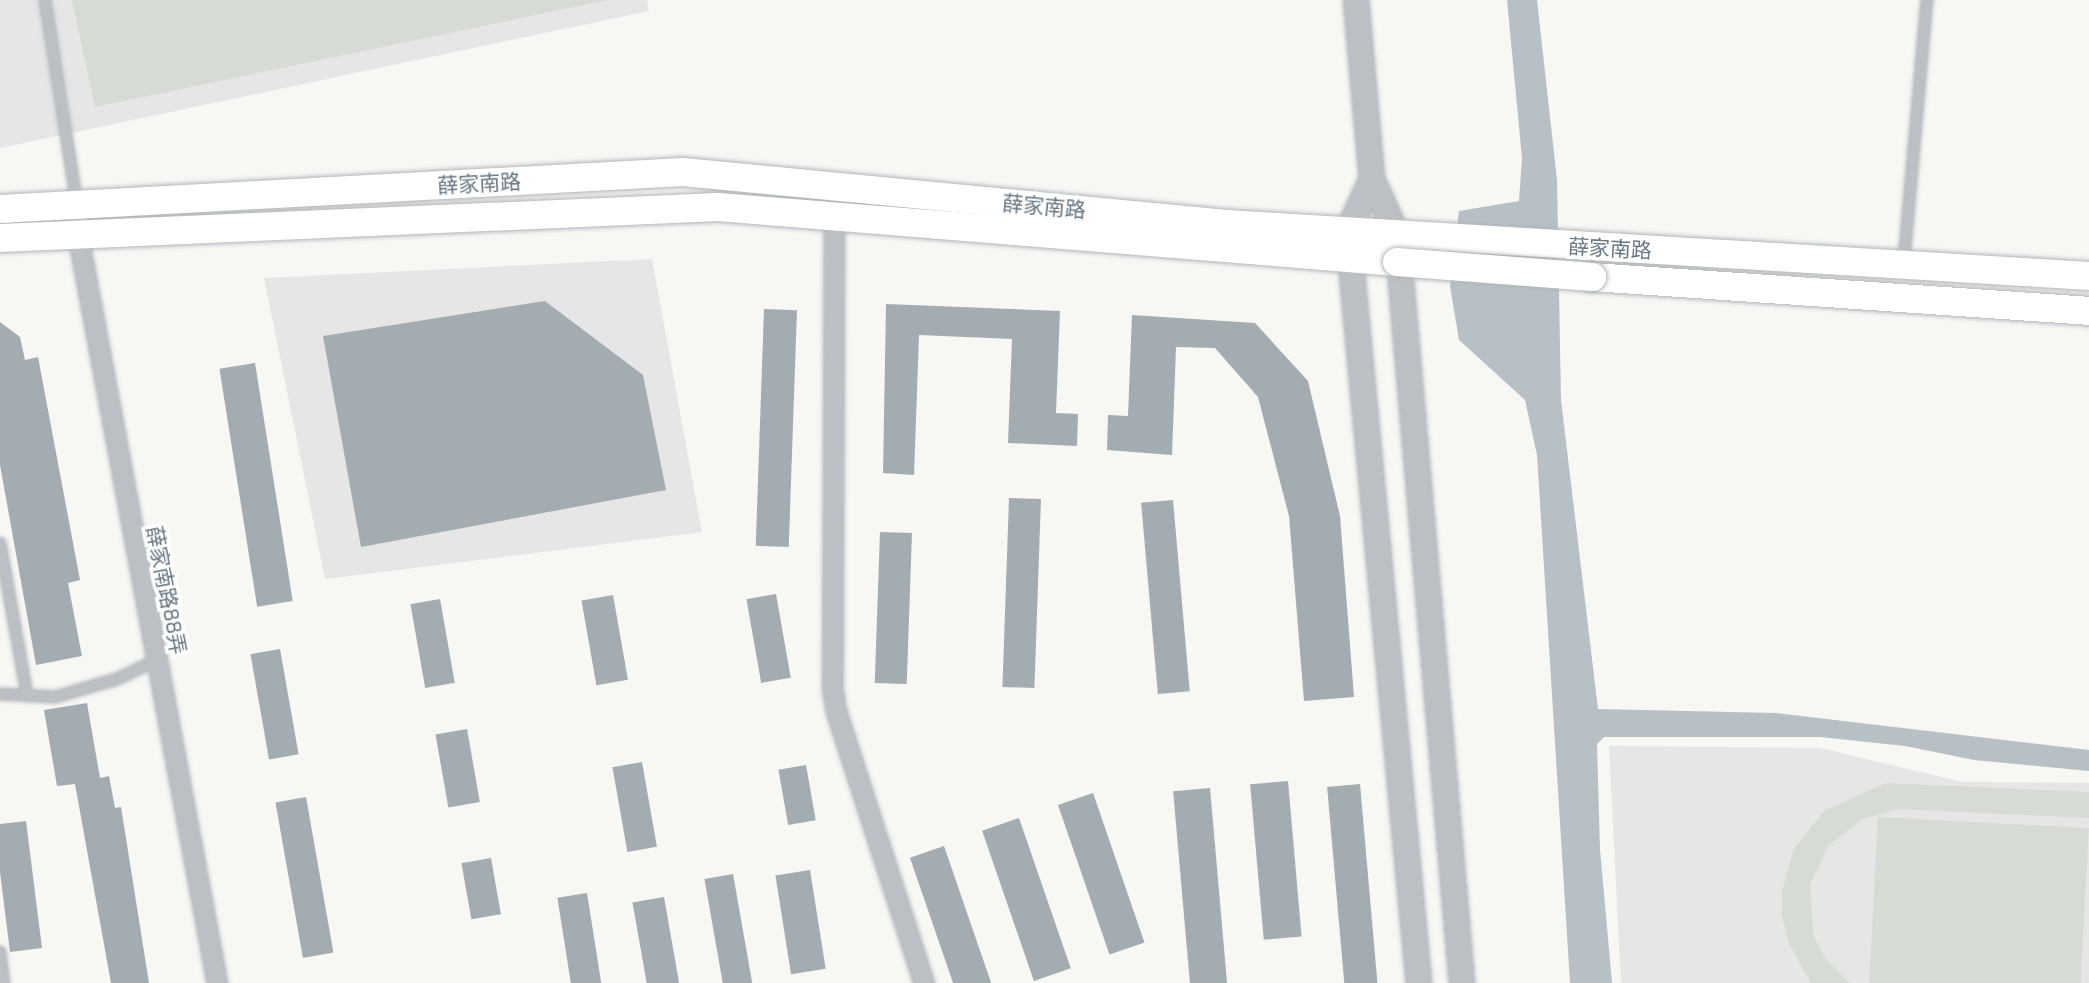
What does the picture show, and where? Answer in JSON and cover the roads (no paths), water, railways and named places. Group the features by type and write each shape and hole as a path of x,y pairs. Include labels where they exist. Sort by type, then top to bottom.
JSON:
{"main road":[{"name":"薛家南路","path":"0,209 683,172 1348,231 2089,276"},
{"name":"薛家南路","path":"0,238 718,207 1592,277 2089,311"}],"street":[{"path":"1356,0 1372,179 1397,234 1461,983"},
{"path":"1372,179 1348,231 1419,983"},
{"name":"薛家南路88弄","path":"77,204 78,236 218,983"},
{"path":"834,216 832,686 836,711 924,983"}],"lane":[{"path":"45,0 77,204"},
{"path":"1903,265 1927,0"},
{"path":"0,543 27,695"},
{"path":"0,694 55,697 117,679 157,660"},
{"path":"0,952 4,983"}]}
